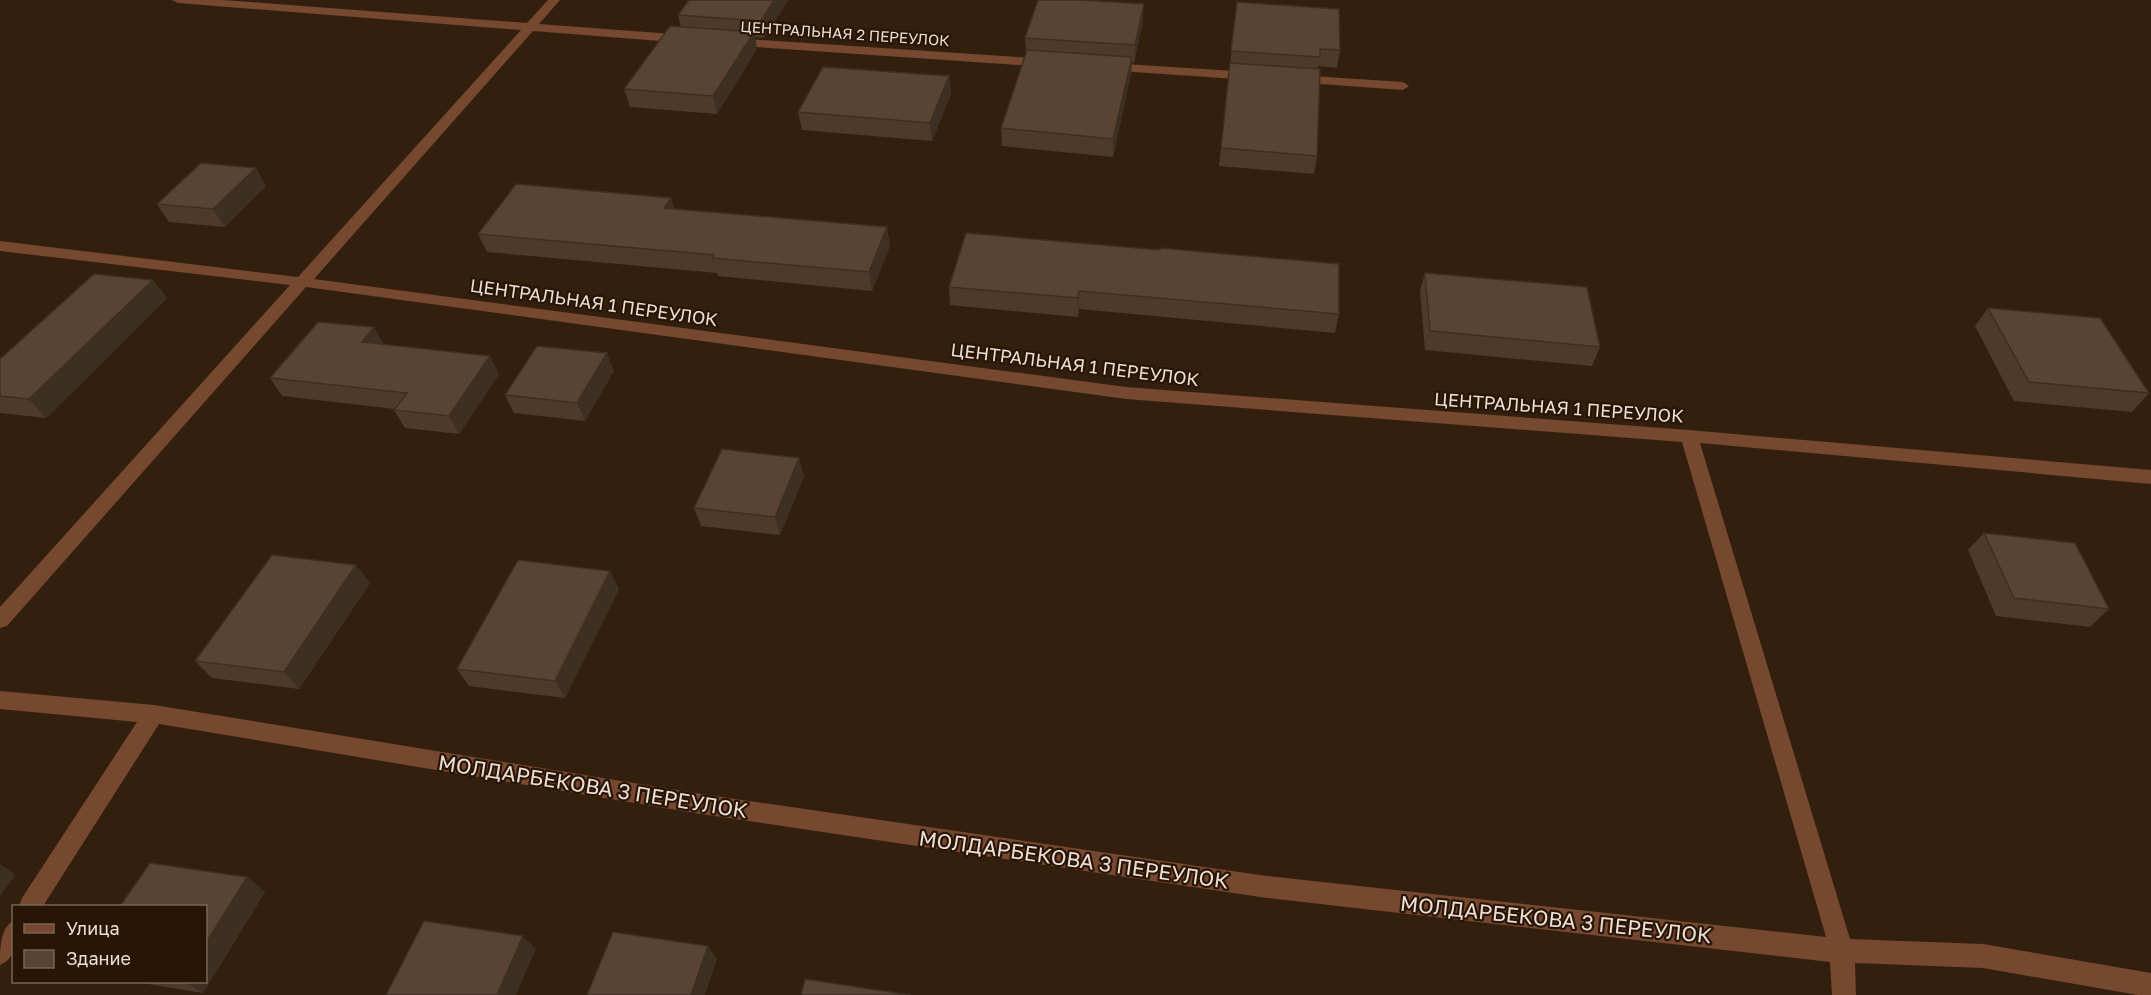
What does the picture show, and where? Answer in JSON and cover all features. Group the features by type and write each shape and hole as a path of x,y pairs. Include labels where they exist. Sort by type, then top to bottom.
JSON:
{"street":[{"path":"178,0 693,39"},
{"path":"0,620 554,0"},
{"name":"ЦЕНТРАЛЬНАЯ 2 ПЕРЕУЛОК","path":"717,41 1060,64"},
{"path":"1095,66 1261,77"},
{"path":"1284,79 1403,86"},
{"name":"ЦЕНТРАЛЬНАЯ 1 ПЕРЕУЛОК","path":"0,246 303,282 1126,393 1689,436 2151,477"},
{"path":"1689,436 1842,951 1844,995"},
{"name":"МОЛДАРБЕКОВА 3 ПЕРЕУЛОК","path":"0,700 154,714 702,804 1267,887 1842,951 1983,956 2151,985"},
{"path":"31,905 154,714"},
{"path":"0,953 12,935"}],"building":[{"path":"689,0 774,0 761,21 678,15"},
{"path":"1038,0 1144,4 1135,45 1025,38"},
{"path":"1237,2 1339,9 1340,50 1320,49 1320,57 1231,51"},
{"path":"670,26 754,32 713,96 624,89"},
{"path":"1027,50 1132,57 1113,139 1001,128"},
{"path":"1230,63 1320,69 1317,156 1221,148"},
{"path":"823,67 949,76 930,123 798,112"},
{"path":"201,163 256,168 213,209 157,204"},
{"path":"516,184 671,198 664,208 887,227 869,272 712,258 714,255 478,234"},
{"path":"966,233 1339,264 1339,314 1079,291 1078,298 949,287"},
{"path":"1425,273 1587,287 1600,347 1430,331"},
{"path":"94,274 153,280 29,399 0,396 0,359"},
{"path":"1988,308 2100,318 2149,393 2029,382"},
{"path":"318,322 374,327 362,342 490,356 449,416 394,410 407,393 270,378"},
{"path":"537,346 607,353 577,403 505,395"},
{"path":"722,449 799,458 775,517 694,508"},
{"path":"1984,533 2075,543 2109,609 2014,598"},
{"path":"272,555 356,565 284,672 195,661"},
{"path":"518,560 610,571 555,681 457,669"},
{"path":"150,863 247,877 207,941 207,905 121,905"},
{"path":"424,921 523,936 497,995 386,995"},
{"path":"613,932 708,946 691,995 587,995"},
{"path":"805,979 910,995 801,995"}]}
